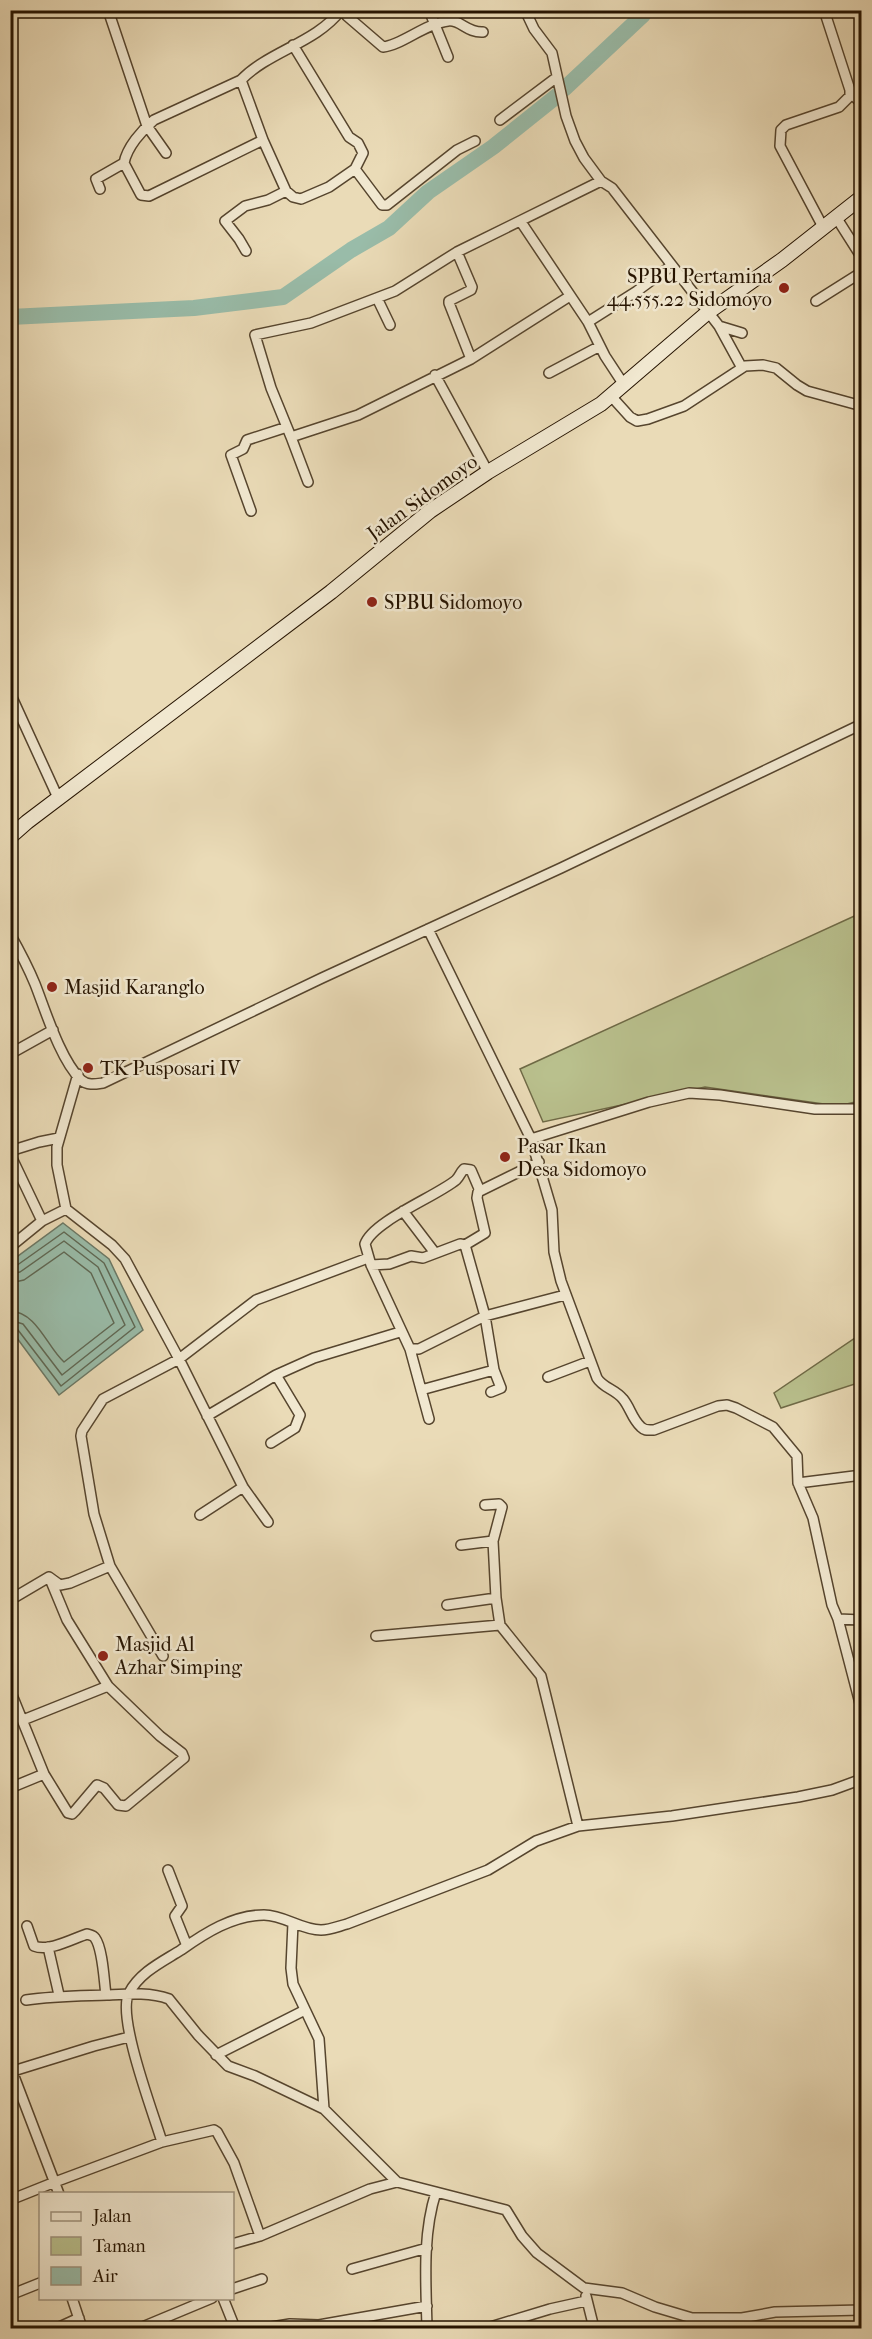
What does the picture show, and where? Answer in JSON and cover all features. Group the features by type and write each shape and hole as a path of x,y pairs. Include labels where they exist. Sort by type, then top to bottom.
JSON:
{"main road":[{"name":"Jalan Sidomoyo","path":"10,837 331,592 430,511 488,472 611,396 709,312 782,260 861,197"}],"street":[{"path":"108,10 147,126 166,153"},
{"path":"263,140 145,197 138,190 124,163 127,152 154,120 241,80 250,70 333,20 343,10 383,47 434,24 454,21 471,31 483,32"},
{"path":"429,10 448,57"},
{"path":"525,10 534,29 552,53 570,130 585,158 601,181 612,188 709,312 742,368"},
{"path":"824,10 850,92 861,104"},
{"path":"241,80 263,140 286,191 293,197 303,198 330,187 355,169 363,153 358,143 349,137 293,45"},
{"path":"500,120 557,77"},
{"path":"823,226 780,146 780,134 786,125 839,107 850,96 850,92"},
{"path":"355,169 382,205 387,205 457,150 475,141"},
{"path":"100,189 96,179 124,163"},
{"path":"308,482 257,347 255,335 311,323 395,291 457,252 601,181"},
{"path":"246,251 225,221 245,206 268,200 286,191"},
{"path":"836,217 861,258"},
{"path":"521,222 588,322 624,385"},
{"path":"457,252 472,287 471,290 448,303 471,359"},
{"path":"588,322 671,266"},
{"path":"816,301 861,273"},
{"path":"291,437 358,416 435,375 471,359 570,296"},
{"path":"377,298 390,325"},
{"path":"719,326 742,333"},
{"path":"549,373 600,346"},
{"path":"611,396 630,417 638,421 648,420 684,406 742,368 763,365 776,368 807,391 861,406"},
{"path":"435,375 488,472"},
{"path":"251,511 231,454 243,449 247,440 287,427"},
{"path":"10,693 59,800"},
{"path":"10,934 34,981 53,1030 82,1081 92,1085 103,1083 861,724"},
{"path":"10,826 27,822"},
{"path":"428,929 531,1139 552,1210 554,1252 565,1295 599,1382 623,1400 636,1423 644,1430 654,1430 718,1406 727,1405 758,1418 779,1434 797,1456 798,1483 813,1518 832,1605 838,1619 861,1711"},
{"path":"10,1054 53,1030"},
{"path":"78,1074 59,1138 57,1165 66,1209 119,1251 136,1277 243,1487 268,1522"},
{"path":"531,1139 649,1102 689,1094 720,1095 815,1109 861,1108"},
{"path":"42,1221 10,1153 39,1142 59,1138"},
{"path":"163,1656 110,1566 94,1514 82,1431 103,1399 179,1359 256,1300 370,1261 390,1264 411,1256 423,1258 460,1244 465,1245 485,1233 477,1198 480,1191 539,1162"},
{"path":"429,1419 410,1349 400,1332 370,1261 365,1244 366,1239 403,1211 454,1181 466,1168 471,1170 480,1191"},
{"path":"10,1247 42,1221 66,1209"},
{"path":"403,1211 435,1253"},
{"path":"465,1245 485,1316 494,1370 501,1388 491,1392"},
{"path":"410,1349 418,1349 485,1316 565,1295"},
{"path":"207,1416 276,1375 314,1358 400,1332"},
{"path":"548,1377 590,1361"},
{"path":"421,1390 494,1370"},
{"path":"271,1443 295,1428 300,1415 276,1375"},
{"path":"798,1483 861,1475"},
{"path":"200,1515 243,1487"},
{"path":"485,1505 499,1504 502,1507 493,1541 500,1625 541,1676 578,1826"},
{"path":"461,1545 493,1541"},
{"path":"49,1577 60,1585 110,1566"},
{"path":"10,1600 49,1577"},
{"path":"10,1690 44,1774 64,1809 72,1814 97,1785 104,1788 118,1805 126,1806 184,1758 182,1753 160,1736 108,1686 67,1620 49,1577"},
{"path":"447,1605 496,1598"},
{"path":"838,1619 861,1620"},
{"path":"376,1636 500,1625"},
{"path":"23,1720 108,1686"},
{"path":"10,1788 44,1774"},
{"path":"162,2142 129,2037 127,2000 153,1967 208,1931 239,1919 263,1915 321,1930 347,1924 479,1873 505,1861 536,1841 578,1826 672,1816 798,1797 831,1790 861,1779"},
{"path":"168,1870 182,1908 174,1916 187,1946"},
{"path":"293,1923 291,1968 293,1984 320,2043 324,2109"},
{"path":"27,1926 36,1947 48,1947 87,1934 96,1938 106,1995"},
{"path":"48,1947 59,1995"},
{"path":"26,2000 59,1995 106,1995 127,2000 162,1996 169,1999 216,2055 230,2067 255,2076 324,2109 397,2182"},
{"path":"216,2055 305,2010"},
{"path":"59,2192 11,2072 129,2037"},
{"path":"10,2200 162,2142 210,2130 217,2132 234,2163 260,2236"},
{"path":"234,2243 260,2236 370,2189 397,2182 506,2210 522,2236 537,2253 584,2288 622,2293 693,2323 775,2312 861,2310"},
{"path":"427,2328 428,2216 436,2192"},
{"path":"352,2269 427,2248"},
{"path":"234,2288 262,2279"},
{"path":"10,2295 39,2283"},
{"path":"584,2288 594,2328"},
{"path":"73,2300 82,2328"},
{"path":"140,2328 207,2300"},
{"path":"224,2300 235,2328"},
{"path":"487,2328 586,2301"},
{"path":"265,2328 290,2324 319,2325 427,2306"},
{"path":"57,2328 79,2318"}],"green space":[{"path":"861,913 861,1106 860,1101 838,1106 705,1087 543,1122 520,1069"},
{"path":"861,1334 861,1382 781,1408 774,1393"}],"water":[{"path":"63,1223 109,1259 143,1330 59,1395 11,1330 10,1262"}],"waterway":[{"path":"564,89 643,15 644,10"},
{"path":"10,317 194,308 283,297 351,250 389,228 428,192 493,147 558,95"}],"place":[{"name":"SPBU Pertamina 44.555.22 Sidomoyo","path":"784,288"},
{"name":"SPBU Sidomoyo","path":"372,602"},
{"name":"Masjid Karanglo","path":"52,987"},
{"name":"TK Pusposari IV","path":"88,1068"},
{"name":"Pasar Ikan Desa Sidomoyo","path":"505,1157"},
{"name":"Masjid Al Azhar Simping","path":"103,1656"}]}
